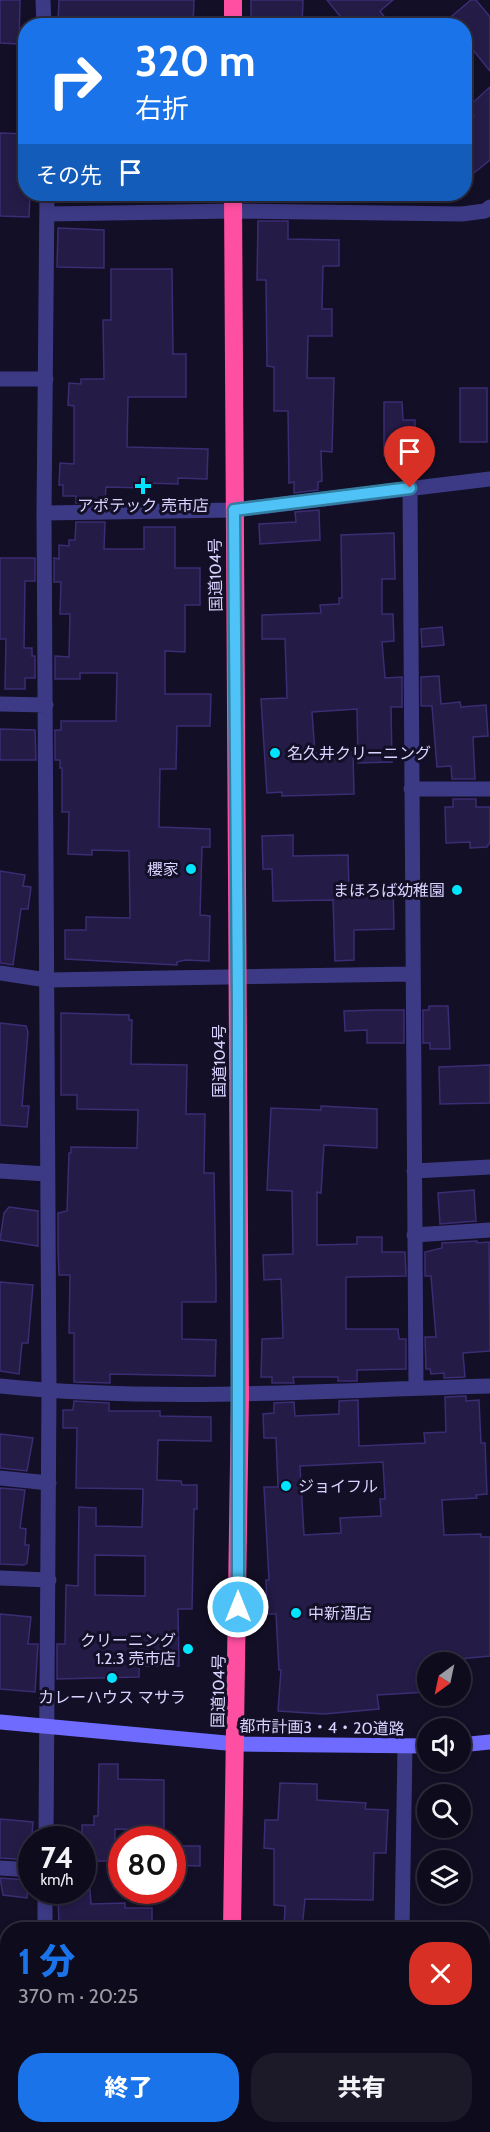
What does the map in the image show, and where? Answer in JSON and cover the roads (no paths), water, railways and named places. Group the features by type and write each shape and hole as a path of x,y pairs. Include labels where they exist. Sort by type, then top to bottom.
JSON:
{"highway":[{"path":"233,0 233,18"},
{"name":"国道104号","path":"232,1922 237,1744 240,1396 233,202"}],"street":[{"path":"43,0 44,18"},
{"path":"46,1826 49,1391 44,513 47,201"},
{"path":"48,214 233,202 462,214 485,211 490,207"},
{"path":"0,379 46,379"},
{"path":"44,513 234,510 490,479"},
{"path":"410,488 411,974 416,1388"},
{"path":"0,704 46,705"},
{"path":"411,789 490,789"},
{"path":"0,973 47,980 411,974"},
{"path":"414,1171 490,1167"},
{"path":"0,1171 47,1174"},
{"path":"414,1235 490,1230"},
{"path":"0,1386 49,1391 240,1396 490,1386"},
{"path":"0,1478 49,1483"},
{"path":"0,1578 49,1580"},
{"name":"都市計画3・4・20道路","path":"0,1722 237,1744 417,1746"},
{"path":"471,1745 490,1742"},
{"path":"402,1922 405,1747"},
{"path":"0,1868 18,1869"},
{"path":"45,1904 45,1922"}],"place":[{"name":"アポテック 売市店","path":"143,486"},
{"name":"名久井クリーニング","path":"275,753"},
{"name":"櫻家","path":"191,869"},
{"name":"まほろば幼稚園","path":"457,890"},
{"name":"ジョイフル","path":"286,1486"},
{"name":"中新酒店","path":"296,1613"},
{"name":"クリーニング 1.2.3 売市店","path":"188,1649"},
{"name":"カレーハウス マサラ","path":"112,1678"}]}
